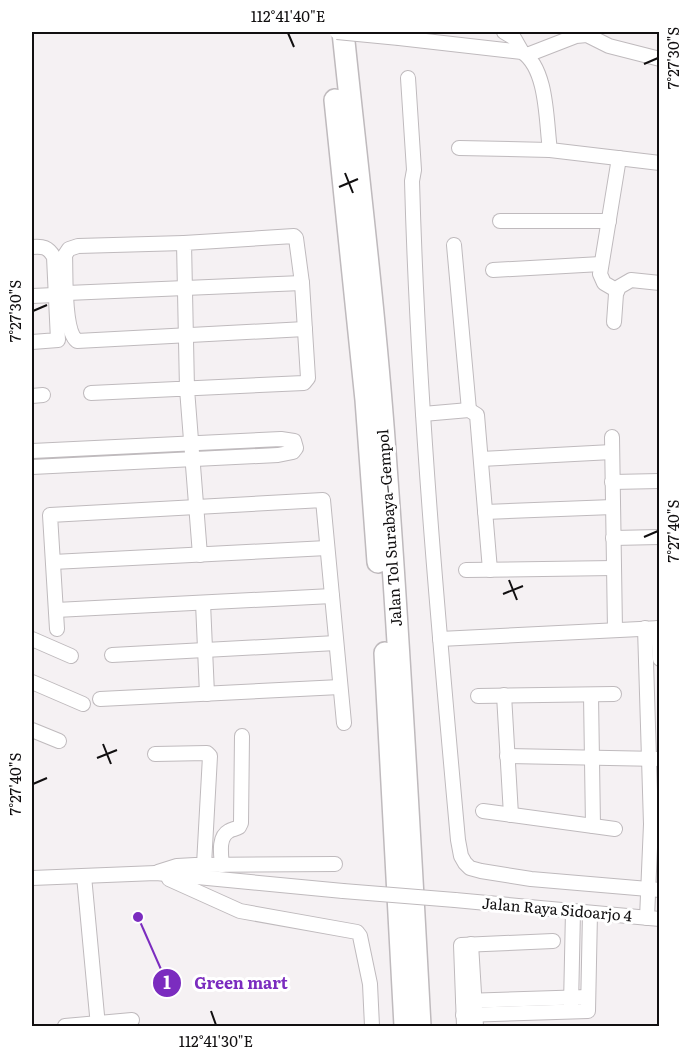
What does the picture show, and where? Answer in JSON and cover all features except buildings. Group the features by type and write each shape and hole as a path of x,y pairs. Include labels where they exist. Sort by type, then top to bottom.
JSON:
{"highway":[{"name":"Jalan Tol Surabaya–Gempol","path":"328,32 366,400 377,537 405,1026"},
{"name":"Jalan Tol Surabaya–Gempol","path":"343,32 386,465 403,701 420,1026"}],"street":[{"path":"337,32 525,54 591,36 622,50 660,59"},
{"path":"504,32 514,38 533,64 541,82 550,150"},
{"path":"408,78 414,170 412,181 414,269 423,414 440,639 461,856 471,868 500,874 654,890"},
{"path":"459,148 550,150 660,164"},
{"path":"616,290 601,280 601,264 619,158"},
{"path":"500,221 609,220"},
{"path":"32,342 58,340 65,255 69,249 78,246 184,243 294,236 298,241 308,378 304,383 92,393"},
{"path":"184,243 188,389 200,555"},
{"path":"454,245 469,410"},
{"path":"32,247 43,246 50,250 54,257 72,337 77,341 305,329"},
{"path":"493,270 601,264"},
{"path":"614,322 616,290 626,282 641,281 660,284"},
{"path":"32,296 302,283"},
{"path":"423,414 469,410 477,415 490,570"},
{"path":"612,437 615,630"},
{"path":"32,451 280,439 294,441 296,448 293,452 278,455 32,467"},
{"path":"481,459 612,452"},
{"path":"612,482 660,481"},
{"path":"57,629 50,515 323,500 344,723"},
{"path":"485,512 613,507"},
{"path":"613,538 660,537"},
{"path":"53,562 327,548"},
{"path":"466,570 614,568"},
{"path":"56,610 332,596"},
{"path":"202,603 207,694"},
{"path":"440,639 654,628"},
{"path":"654,628 660,659"},
{"path":"653,918 651,824 654,759 654,628"},
{"path":"32,639 71,656"},
{"path":"112,655 336,643"},
{"path":"32,682 83,704"},
{"path":"100,699 340,687"},
{"path":"478,696 614,694"},
{"path":"504,695 511,815"},
{"path":"591,695 593,826"},
{"path":"32,730 59,741"},
{"path":"222,865 223,836 239,827 241,823 242,736"},
{"path":"155,754 198,752 207,753 210,756 204,865"},
{"path":"507,756 654,759"},
{"path":"483,811 615,829"},
{"path":"32,878 156,873 177,866 335,864"},
{"path":"156,873 240,910 358,933 370,984 372,1026"},
{"name":"Jalan Raya Sidoarjo 4","path":"156,873 653,918"},
{"path":"84,876 98,1025"},
{"path":"571,1012 573,911"},
{"path":"469,1014 588,1011 590,913"},
{"path":"469,1014 460,946 553,941"},
{"path":"469,1014 572,996 588,997"},
{"path":"65,1026 98,1025 132,1020"}],"place":[{"name":"Green mart","path":"138,917"}]}
